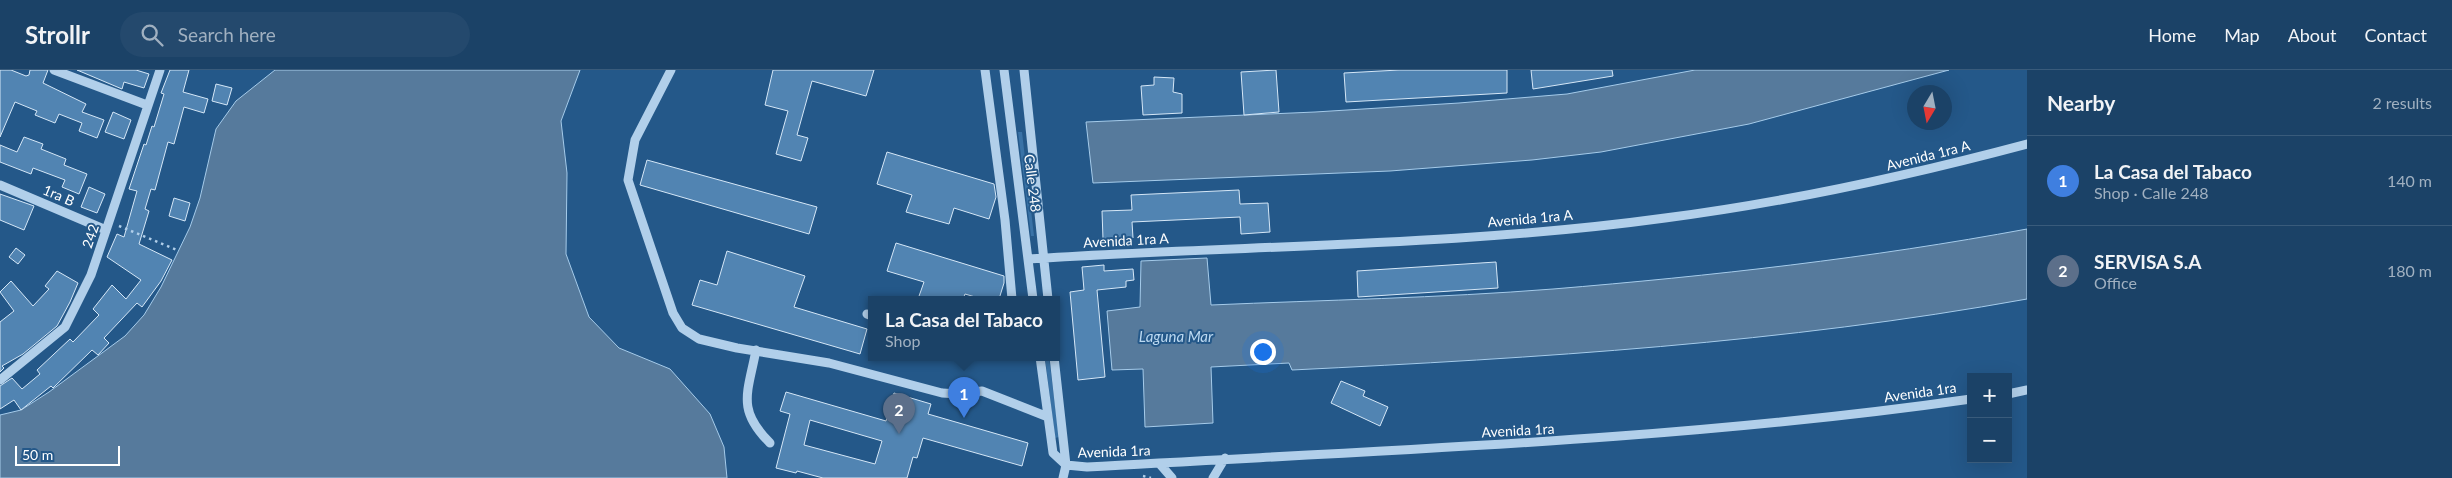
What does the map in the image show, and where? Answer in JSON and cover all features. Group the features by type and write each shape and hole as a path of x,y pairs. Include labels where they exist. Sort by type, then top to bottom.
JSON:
{"street":[{"path":"54,70 148,105"},
{"name":"242","path":"0,380 65,328 91,275 160,70"},
{"path":"671,70 635,140 628,180 673,313 682,328 699,339 829,363 942,393 960,394 982,391 1048,417"},
{"path":"985,70 1005,220 1012,296"},
{"name":"Calle 248","path":"1004,70 1033,296"},
{"name":"Calle 248","path":"1024,70 1048,296"},
{"name":"Avenida 1ra A","path":"1028,259 1438,238 1664,219 1770,203 1864,185 2027,144"},
{"name":"1ra B","path":"0,185 108,226"},
{"path":"756,350 747,403 749,417 756,429 770,443"},
{"path":"1041,361 1052,453 1066,464"},
{"path":"1054,361 1066,464 1063,478"},
{"path":"2012,393 2027,390"},
{"name":"Avenida 1ra","path":"1066,464 1087,467 1225,458 1387,452 1577,440 1893,410 1967,400"},
{"path":"1213,478 1225,458"},
{"path":"1158,463 1172,478"}],"path":[{"path":"108,226 177,250"}],"shaded area":[{"path":"1018,132 1022,132 1034,236 1031,236"},
{"path":"1045,361 1050,361 1059,437 1055,438"}],"water":[{"path":"275,70 580,70 561,121 567,173 566,254 589,317 619,348 670,369 710,414 724,447 727,478 0,478 0,415 21,410 49,392 125,336 144,315 161,287 190,227 200,198 216,129 236,101"},
{"path":"1695,70 1949,70 1749,124 1601,152 1532,160 1390,171 1093,183 1086,122 1315,112 1567,94"},
{"name":"Laguna Mar","path":"2027,229 2027,299 1936,314 1753,338 1569,354 1292,370 1289,363 1211,367 1213,423 1145,427 1143,369 1112,370 1107,311 1140,307 1141,261 1207,258 1211,305 1467,295 1612,284 1791,265 1909,249"}],"building":[{"path":"0,70 11,70 26,76 29,75 30,70 48,70 43,83 86,104 82,112 104,120 97,138 79,131 82,123 59,114 55,123 35,115 37,111 15,102 0,137"},
{"path":"77,70 136,70 149,74 144,88 124,82 122,89"},
{"path":"170,70 189,70 183,92 208,99 204,113 184,107 174,144 168,142 155,190 151,189 145,209 149,211 139,244 172,260 161,281 142,307 137,303 104,338 109,343 98,355 92,350 53,388 51,386 21,410 14,400 0,409 0,386 12,378 22,389 40,374 37,370 70,339 73,342 99,315 93,309 112,285 126,299 141,280 107,257 117,234 124,237 137,191 129,189 144,144 146,145 152,126 154,127 164,94 161,93"},
{"path":"773,70 874,70 866,96 812,81 797,135 808,138 801,161 776,154 788,111 765,105"},
{"path":"1276,70 1279,112 1244,115 1241,72"},
{"path":"1399,70 1507,70 1507,93 1346,102 1344,73"},
{"path":"1531,70 1612,70 1613,76 1533,89"},
{"path":"1154,77 1174,78 1173,92 1182,94 1182,113 1143,115 1141,86 1154,85"},
{"path":"216,84 232,88 227,105 212,101"},
{"path":"113,112 131,120 124,139 105,132"},
{"path":"24,137 43,144 41,149 66,159 64,165 87,174 79,194 62,187 65,180 33,168 31,174 0,162 0,145 17,152"},
{"path":"887,152 994,184 996,197 989,219 954,208 949,224 906,212 912,195 877,184"},
{"path":"647,160 817,207 809,234 640,185"},
{"path":"89,187 105,194 97,213 81,207"},
{"path":"1239,190 1240,204 1268,203 1270,232 1241,234 1240,217 1132,222 1133,238 1103,239 1102,211 1132,210 1131,195"},
{"path":"0,194 34,206 24,230 0,220"},
{"path":"174,198 190,203 185,221 169,216"},
{"path":"896,243 1004,276 1004,283 1000,296 972,296 965,294 964,296 919,296 924,282 887,271"},
{"path":"16,248 25,255 18,264 9,257"},
{"path":"727,251 805,276 794,307 867,329 860,354 692,305 700,280 717,285"},
{"path":"1496,262 1498,288 1358,297 1357,271"},
{"path":"1104,265 1104,271 1133,269 1134,280 1126,281 1126,287 1097,290 1105,377 1078,380 1070,292 1084,290 1082,267"},
{"path":"57,271 78,283 57,326 23,354 2,366 4,368 0,372 0,322 14,311 0,292 11,281 33,306 49,289 45,286"},
{"path":"1341,381 1365,391 1363,396 1388,407 1380,426 1331,403"},
{"path":"786,392 886,421 894,393 931,404 928,414 1028,443 1022,466 923,438 917,458 913,457 907,478 823,478 776,468 790,414 780,411","holes":["810,420 882,441 875,464 804,445"]}],"place":[{"name":"La Casa del Tabaco","path":"964,418"},
{"name":"SERVISA S.A","path":"899,434"}]}
